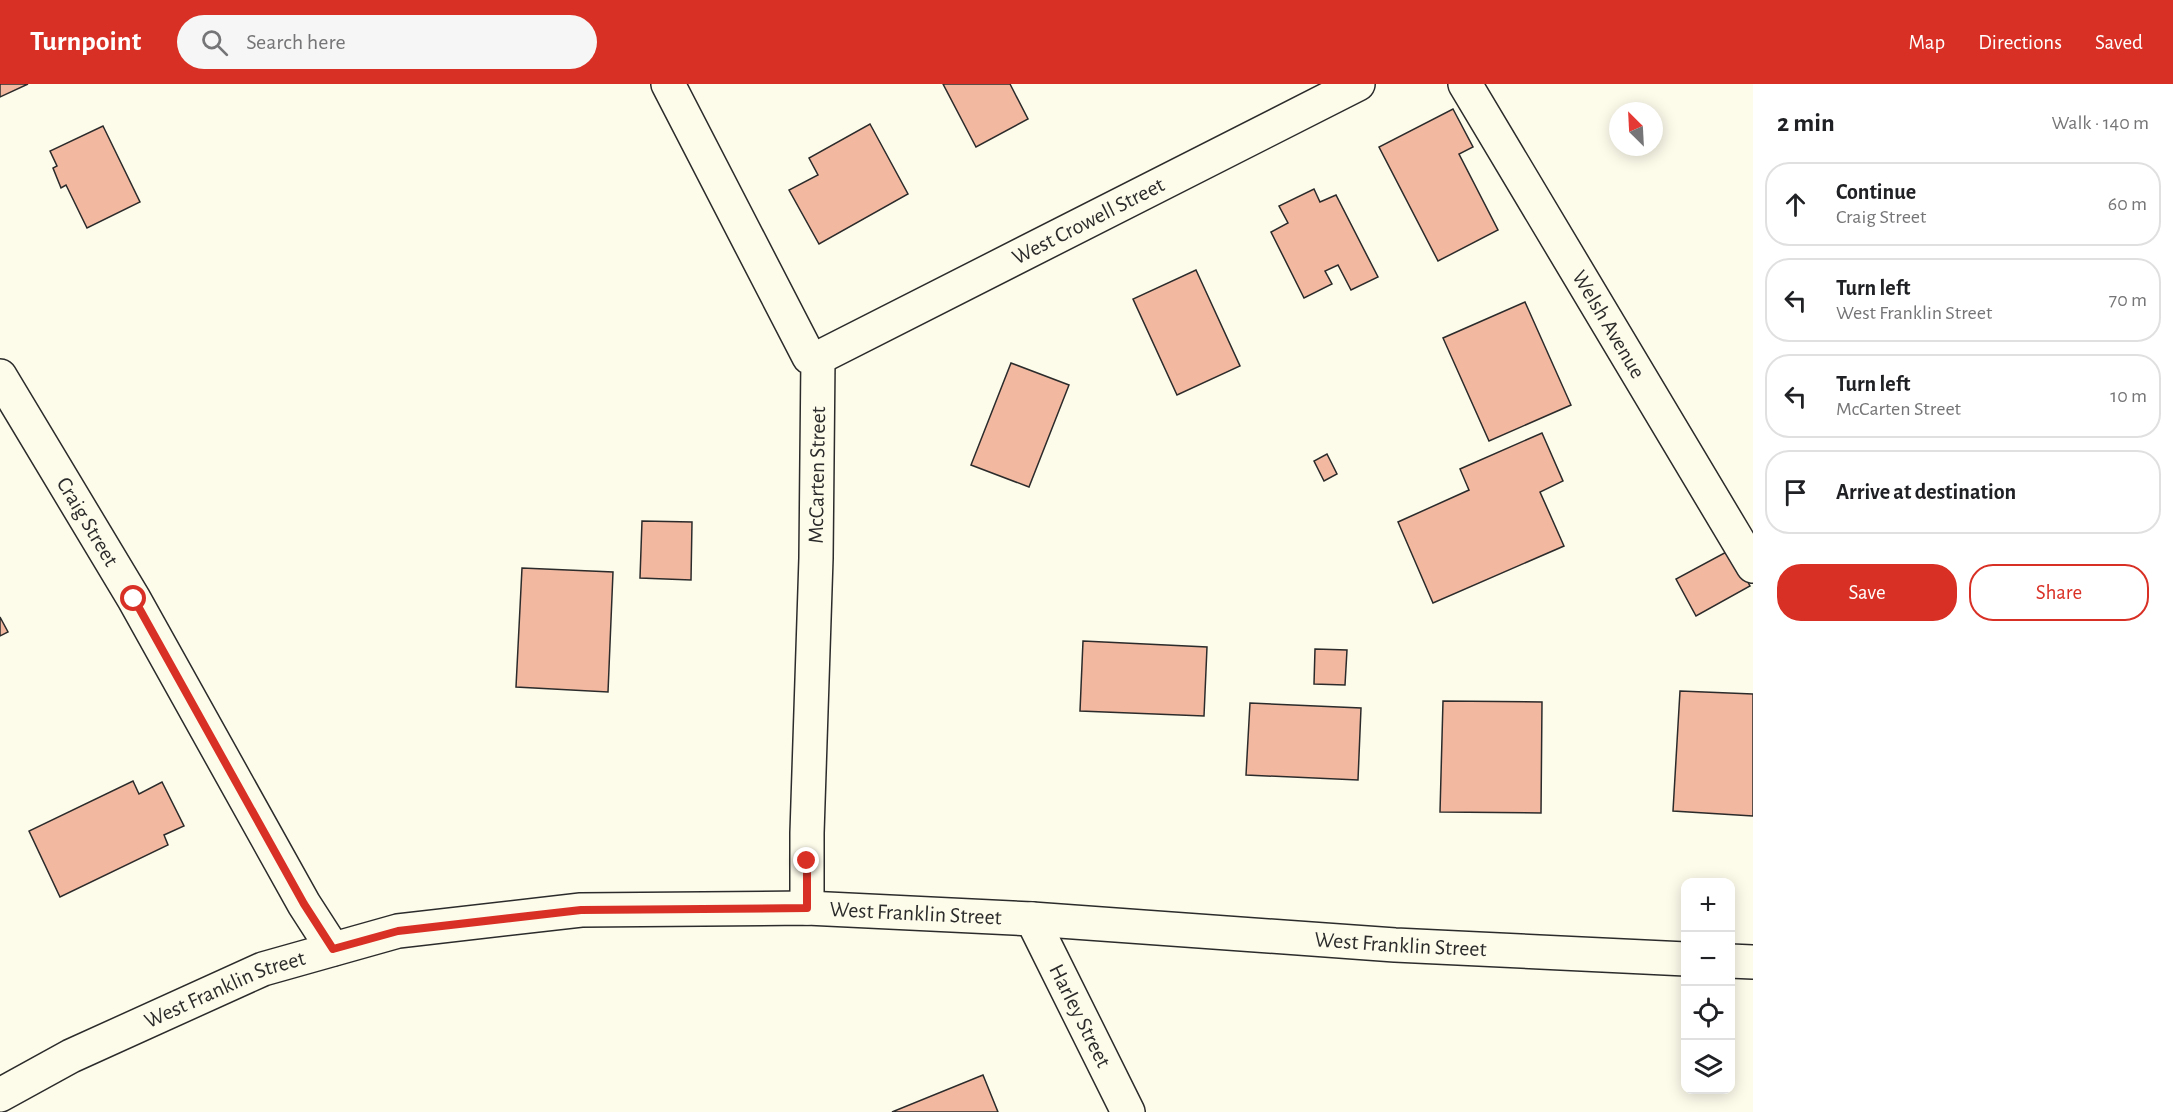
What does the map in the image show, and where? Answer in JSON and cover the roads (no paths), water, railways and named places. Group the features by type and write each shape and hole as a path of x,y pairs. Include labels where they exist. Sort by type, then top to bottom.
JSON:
{"street":[{"path":"668,84 809,357 819,358"},
{"name":"West Crowell Street","path":"819,358 1358,84"},
{"name":"Welsh Avenue","path":"1465,84 1753,566"},
{"name":"McCarten Street","path":"807,908 819,358"},
{"name":"Craig Street","path":"0,376 134,599 304,904 333,949"},
{"name":"West Franklin Street","path":"0,1095 71,1056 262,969 398,931 581,910 807,908 1032,919 1395,945 1681,959"},
{"name":"Harley Street","path":"1032,919 1128,1112"},
{"path":"1735,961 1753,962"}]}
